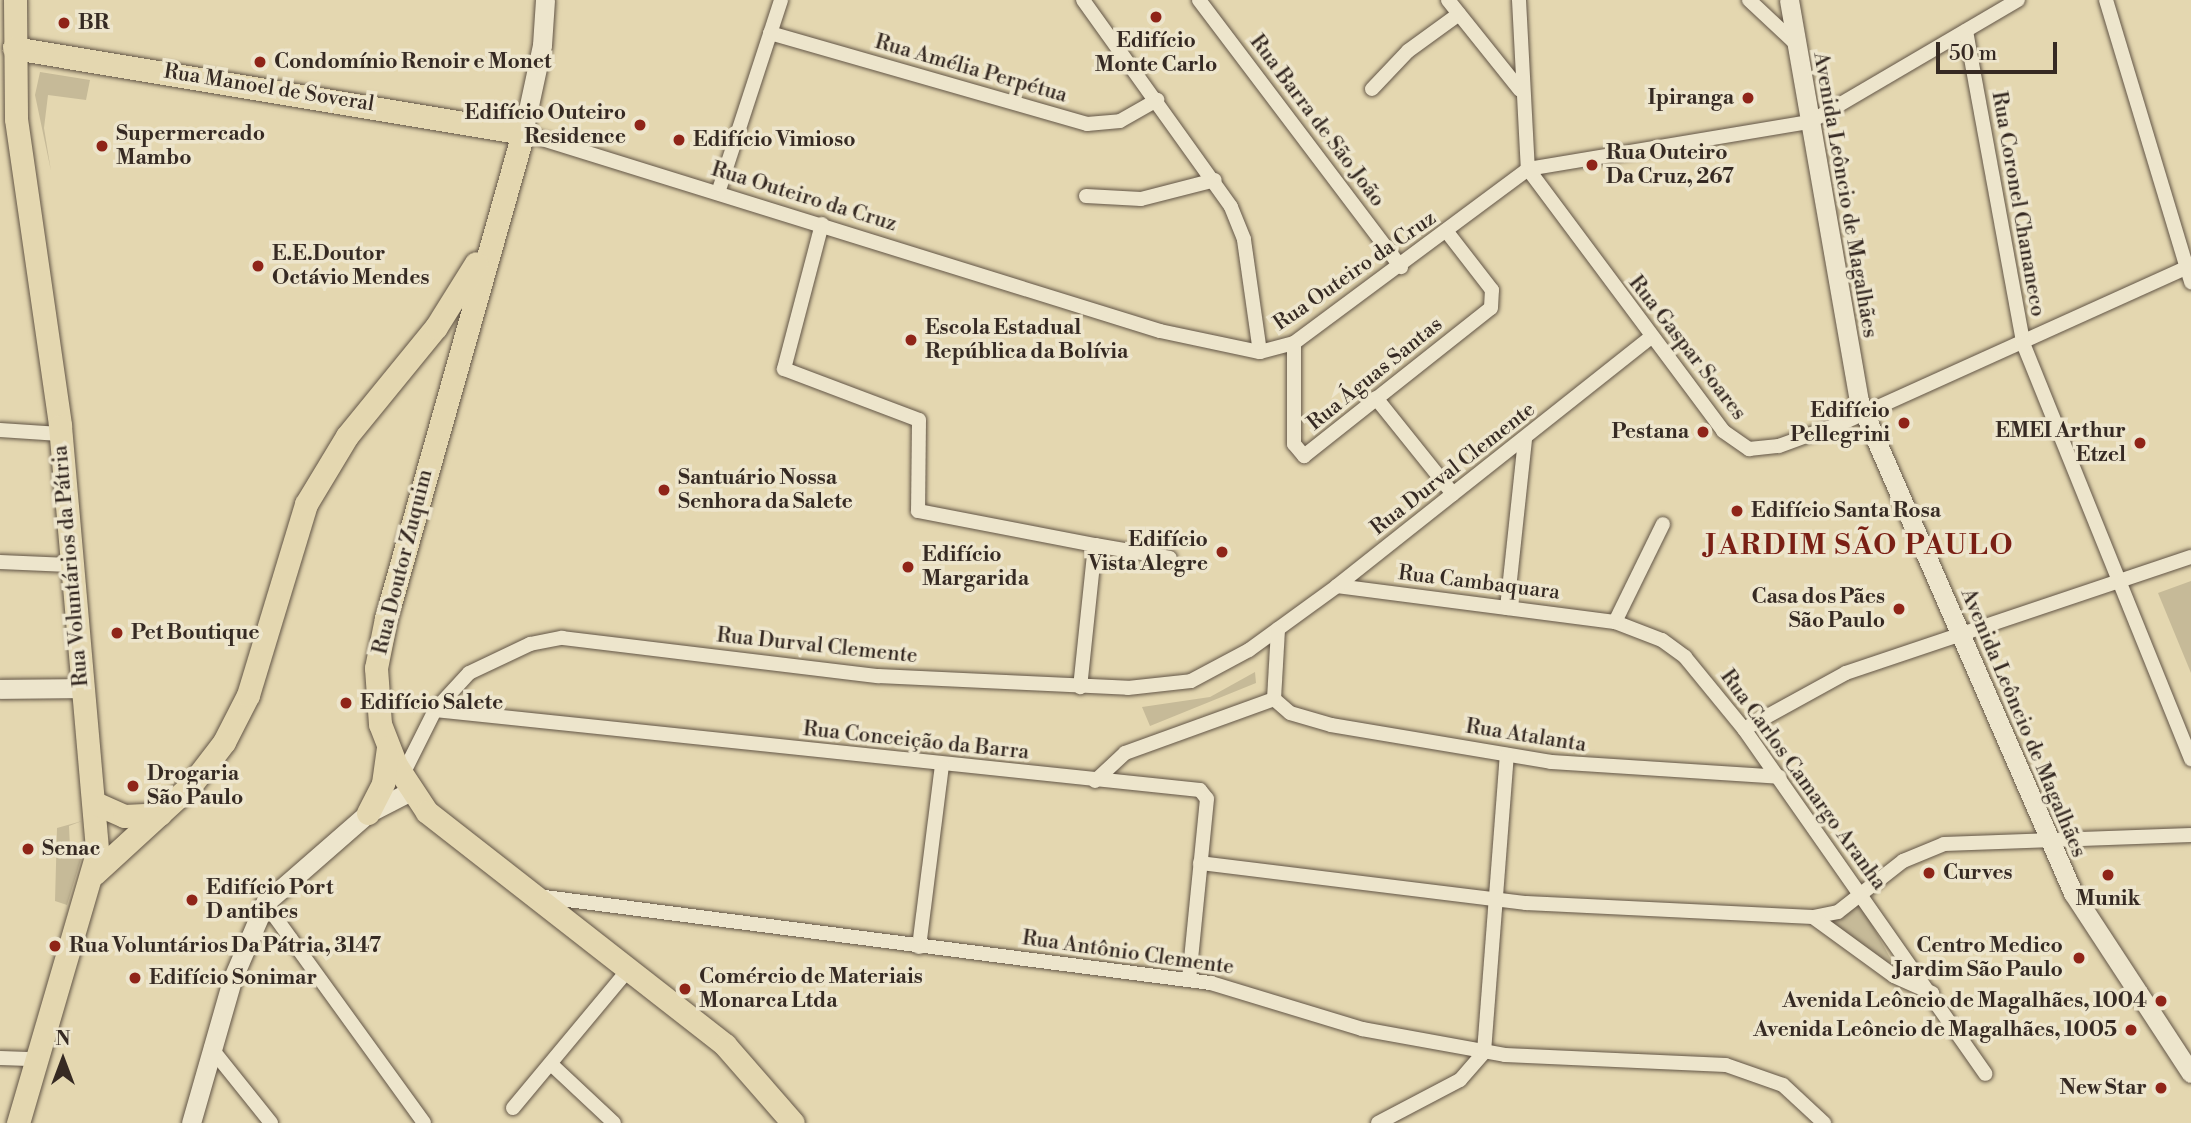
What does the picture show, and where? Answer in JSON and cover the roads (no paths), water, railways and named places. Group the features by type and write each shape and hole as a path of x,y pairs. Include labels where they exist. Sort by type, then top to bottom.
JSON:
{"main road":[{"name":"Rua Voluntários da Pátria","path":"15,0 16,119 60,434 69,565 94,803 94,874 18,1123"},
{"name":"Rua Doutor Zuquim","path":"545,0 542,45 523,133 380,640 376,690 388,747 407,784 447,830 528,897 745,1063 793,1123"},
{"path":"542,45 561,0"},
{"name":"Avenida Leôncio de Magalhães","path":"1788,0 1864,413 2047,840 2102,944 2191,1073"},
{"name":"Rua Manoel de Soveral","path":"14,48 523,133"},
{"path":"94,874 160,814 206,767 236,721 293,537 327,464 489,253"},
{"path":"0,689 81,688"},
{"path":"368,813 383,783 388,747"},
{"path":"191,1123 211,1048 265,903 368,813 407,784"},
{"path":"94,803 124,816 160,814"}],"street":[{"path":"718,193 780,0"},
{"path":"1083,0 1215,180 1244,240 1260,352"},
{"name":"Rua Barra de São João","path":"1199,0 1401,267"},
{"path":"1448,0 1520,90"},
{"path":"1519,0 1520,90 1528,169"},
{"path":"1749,0 1796,44"},
{"name":"Rua Outeiro da Cruz","path":"523,133 1160,331 1260,352 1294,343 1401,267 1528,169 1810,122 2018,0"},
{"path":"2106,0 2189,273"},
{"path":"1371,89 1408,51 1459,14"},
{"name":"Rua Coronel Chananeco","path":"1966,31 2023,343 2191,759"},
{"name":"Rua Amélia Perpétua","path":"770,33 1087,124 1120,121 1157,100"},
{"name":"Rua Gaspar Soares","path":"1528,169 1650,338 1723,431 1749,449 1779,446 1864,413 2189,273"},
{"path":"1086,196 1141,199 1215,180"},
{"path":"822,224 784,369 919,420 918,511 1170,558"},
{"name":"Rua Águas Santas","path":"1294,343 1297,454 1307,454 1494,303 1492,290 1447,232"},
{"name":"Rua Durval Clemente","path":"407,784 435,710 469,673 499,655 562,638 878,676 1080,687 1161,687 1191,681 1278,629 1338,586 1650,338"},
{"path":"1376,398 1453,494"},
{"path":"0,430 60,434"},
{"path":"1507,608 1525,439"},
{"path":"1615,622 1662,524"},
{"path":"1080,687 1095,545"},
{"path":"1744,729 1808,690 1959,632 2191,558"},
{"path":"0,562 69,565"},
{"name":"Rua Cambaquara","path":"1338,586 1615,622"},
{"name":"Rua Carlos Camargo Aranha","path":"1615,622 1641,629 1685,657 1780,777 1986,1074"},
{"path":"1096,781 1125,753 1274,699 1278,629"},
{"name":"Rua Atalanta","path":"1274,699 1305,718 1507,755 1668,775 1780,777"},
{"name":"Rua Conceição da Barra","path":"435,710 1204,791 1189,979"},
{"path":"1378,1123 1460,1080 1484,1052 1499,900 1507,755"},
{"path":"919,947 942,765"},
{"path":"1200,863 1499,900 1813,917 1838,912 1903,862 1944,844 2191,835"},
{"name":"Rua Antônio Clemente","path":"528,897 572,897 919,947 1189,979 1343,1024 1484,1052 1726,1065 1783,1085 1824,1123"},
{"path":"265,903 424,1123"},
{"path":"1813,917 1894,976 1932,993"},
{"path":"513,1108 627,971"},
{"path":"211,1048 271,1123"},
{"path":"0,1058 36,1059"},
{"path":"551,1064 614,1123"}],"place":[{"name":"Edifício Monte Carlo","path":"1156,17"},
{"name":"BR","path":"64,23"},
{"name":"Condomínio Renoir e Monet","path":"260,62"},
{"name":"Ipiranga","path":"1748,98"},
{"name":"Edifício Outeiro Residence","path":"640,125"},
{"name":"Edifício Vimioso","path":"679,140"},
{"name":"Supermercado Mambo","path":"102,146"},
{"name":"Rua Outeiro Da Cruz, 267","path":"1592,165"},
{"name":"E.E.Doutor Octávio Mendes","path":"258,266"},
{"name":"Escola Estadual República da Bolívia","path":"911,340"},
{"name":"Edifício Pellegrini","path":"1904,423"},
{"name":"Pestana","path":"1703,432"},
{"name":"EMEI Arthur Etzel","path":"2140,443"},
{"name":"Santuário Nossa Senhora da Salete","path":"664,490"},
{"name":"Edifício Santa Rosa","path":"1737,511"},
{"name":"Edifício Vista Alegre","path":"1222,552"},
{"name":"Edifício Margarida","path":"908,567"},
{"name":"Casa dos Pães São Paulo","path":"1899,609"},
{"name":"Pet Boutique","path":"117,633"},
{"name":"Edifício Salete","path":"346,703"},
{"name":"Drogaria São Paulo","path":"133,786"},
{"name":"Senac","path":"28,849"},
{"name":"Curves","path":"1929,873"},
{"name":"Munik","path":"2108,875"},
{"name":"Edifício Port D antibes","path":"192,900"},
{"name":"Rua Voluntários Da Pátria, 3147","path":"55,946"},
{"name":"Centro Medico Jardim São Paulo","path":"2079,958"},
{"name":"Edifício Sonimar","path":"135,978"},
{"name":"Comércio de Materiais Monarca Ltda","path":"685,989"},
{"name":"Avenida Leôncio de Magalhães, 1004","path":"2161,1001"},
{"name":"Avenida Leôncio de Magalhães, 1005","path":"2131,1030"},
{"name":"New Star","path":"2161,1088"}],"district":[{"name":"JARDIM SÃO PAULO","path":"1860,546"}]}
